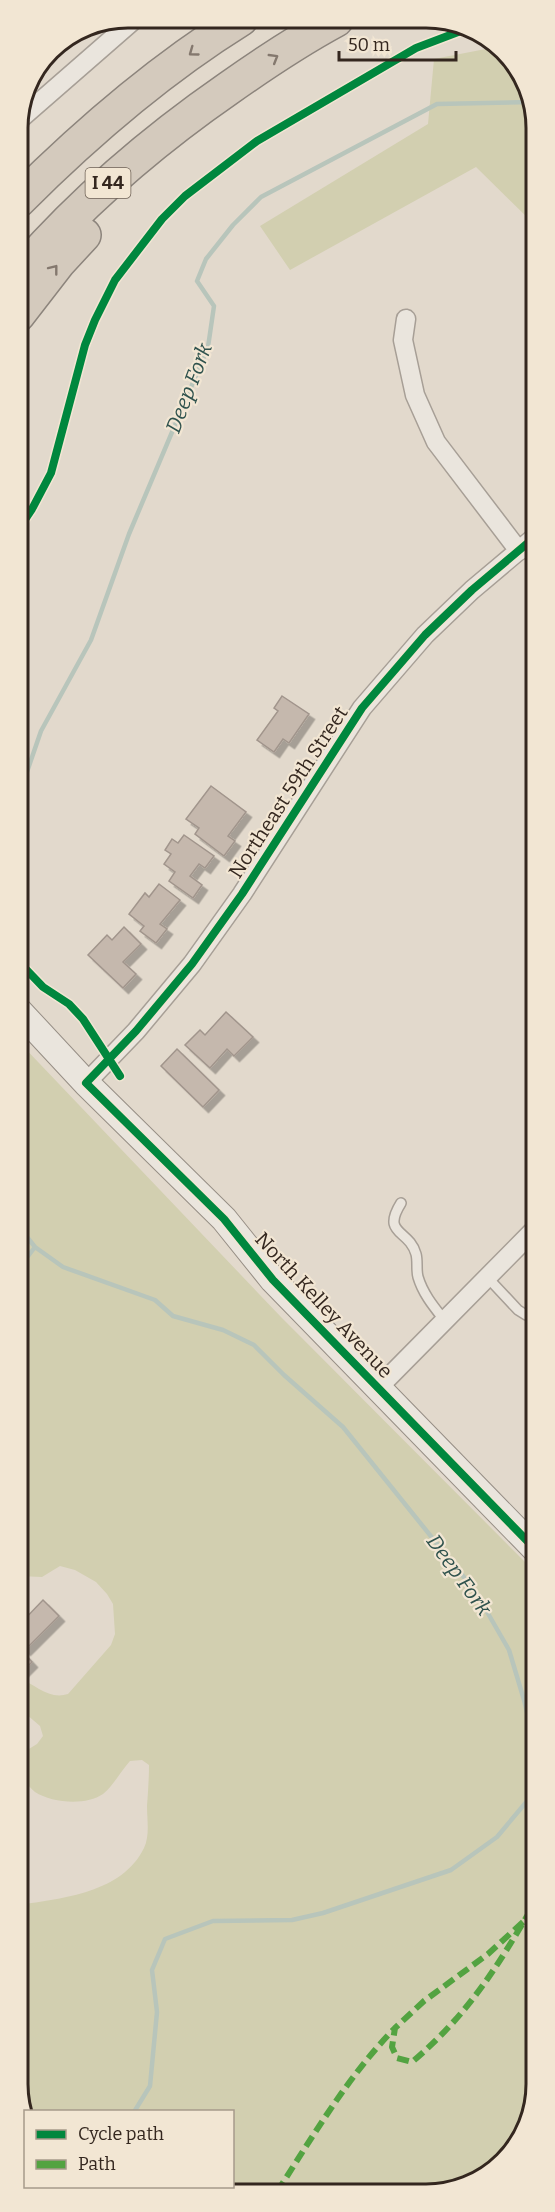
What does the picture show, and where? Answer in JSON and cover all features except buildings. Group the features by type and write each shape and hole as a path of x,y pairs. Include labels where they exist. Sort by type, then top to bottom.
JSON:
{"highway":[{"name":"I 44","path":"29,189 76,144 147,85 228,28"},
{"name":"I 44","path":"29,263 83,205 129,163 263,64 323,28"},
{"path":"29,301 59,262 208,103"}],"street":[{"path":"31,110 124,28"},
{"path":"406,319 404,340 415,395 436,442 519,551"},
{"name":"Northeast 59th Street","path":"86,1083 136,1031 192,964 242,894 362,708 425,635 472,590 526,545"},
{"name":"North Kelley Avenue","path":"29,1021 86,1083 224,1219 273,1280 526,1540"},
{"path":"378,1389 526,1238"}],"lane":[{"path":"401,1203 393,1215 394,1226 416,1253 417,1275 425,1296 444,1321"},
{"path":"488,1278 518,1310 526,1315"}],"shaded area":[{"path":"487,49 506,67 516,84 526,115 526,216 476,167 290,270 260,226 428,124 434,59"},
{"path":"29,1052 281,1317 526,1563 526,2090 525,2103 519,2122 510,2139 488,2163 471,2173 440,2183 234,2184 234,2110 32,2110 28,2084 28,1903 90,1891 121,1875 134,1863 144,1848 148,1827 149,1765 142,1760 130,1761 103,1794 88,1800 69,1802 50,1799 35,1792 28,1785 28,1749 37,1744 43,1736 40,1726 28,1716 28,1683 55,1695 68,1694 111,1645 115,1634 113,1604 96,1582 75,1570 60,1566 42,1577 28,1576"}],"waterway":[{"name":"Deep Fork","path":"29,767 41,731 91,640 129,534 208,347 214,306 197,281 206,259 233,225 261,197 437,104 523,102"},
{"name":"Deep Fork","path":"28,1239 35,1247 63,1267 155,1300 173,1316 223,1330 254,1345 343,1427 475,1591 509,1650 526,1708"},
{"path":"28,1256 35,1247"},
{"name":"Deep Fork","path":"135,2110 150,2086 157,2012 152,1970 165,1939 213,1921 292,1920 323,1913 451,1870 497,1837 526,1802"}],"marked path":[{"path":"523,1922 488,1954 424,2001 395,2028 392,2047 397,2058 412,2062 451,2025 482,1987 526,1918"},
{"path":"282,2184 347,2086 395,2028"}],"cycle path":[{"path":"29,514 51,473 85,345 95,320 115,280 162,219 185,196 257,141 416,48 456,33"},
{"path":"526,544 472,590 425,635 362,708 242,894 192,964 136,1031 86,1083 224,1219 273,1280 526,1540"},
{"path":"29,972 43,987 69,1004 83,1019 120,1076"}]}
